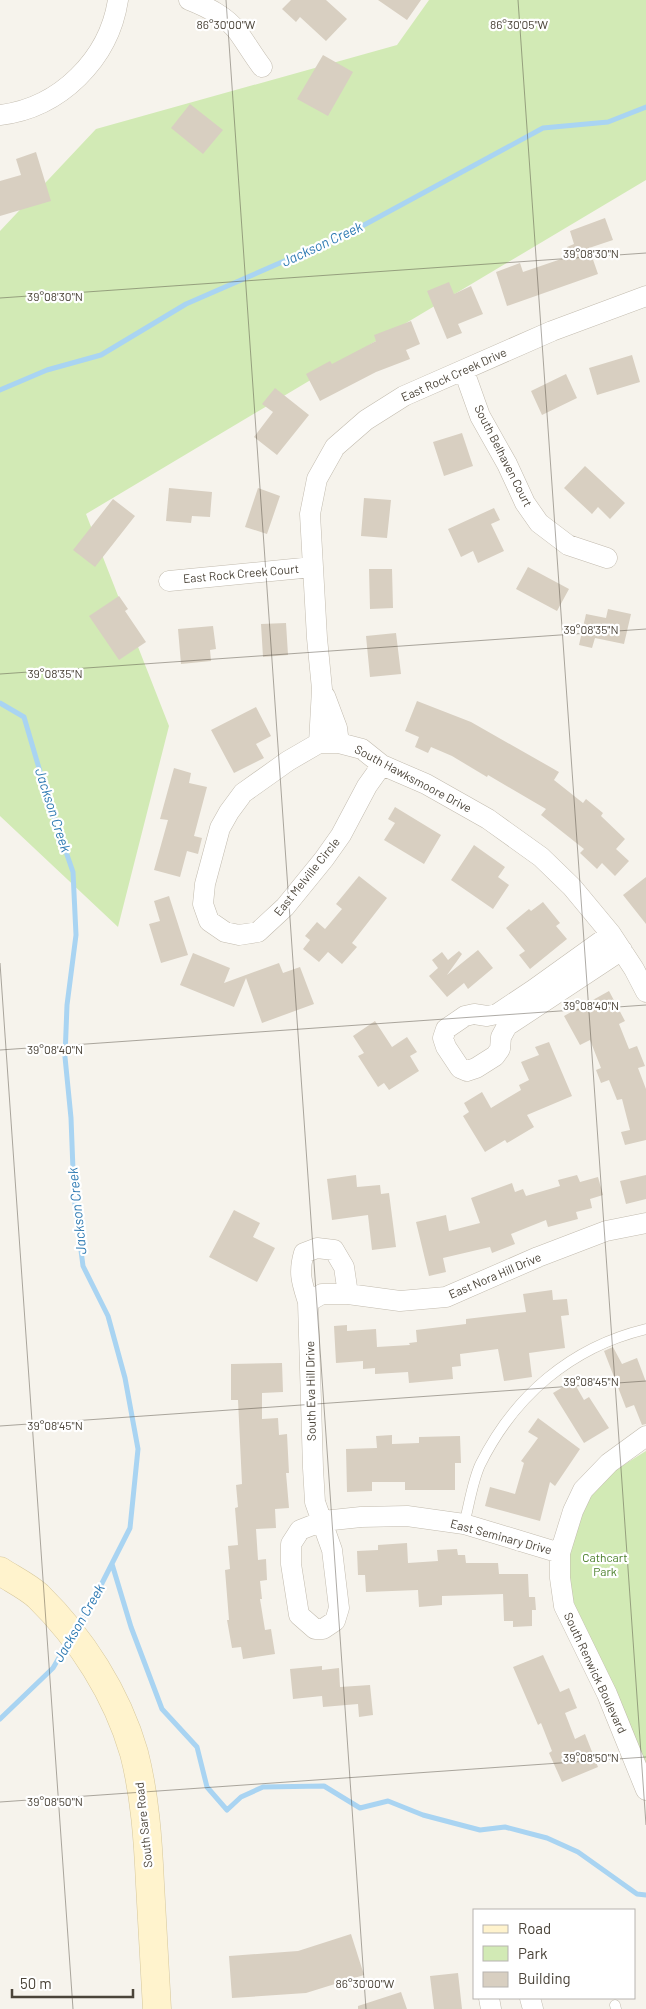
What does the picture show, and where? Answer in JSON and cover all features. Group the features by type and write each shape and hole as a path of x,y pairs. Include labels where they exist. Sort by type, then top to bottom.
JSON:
{"main road":[{"name":"South Sare Road","path":"0,1571 36,1595 66,1627 90,1658 114,1701 124,1726 133,1752 141,1787 147,1830 157,2009"}],"street":[{"path":"0,114 30,108 46,100 86,70 105,41 113,24 118,0"},
{"path":"189,0 202,5 227,20 238,31 262,67"},
{"name":"East Rock Creek Drive","path":"319,743 322,689 310,514 317,479 334,447 366,420 404,396 552,331 646,296"},
{"name":"South Belhaven Court","path":"464,371 480,416 507,464 525,503 539,523 568,545 607,558"},
{"name":"East Rock Creek Court","path":"169,580 313,567"},
{"name":"East Rock Creek Drive","path":"322,689 337,728 339,743"},
{"path":"319,743 339,743"},
{"name":"East Melville Circle","path":"319,743 288,761 243,793 220,828 205,884 203,904 209,921 225,932 239,935 258,932 284,907 324,860 341,835 367,786 382,765"},
{"name":"South Hawksmoore Drive","path":"339,743 362,749 382,765 426,784 488,819 541,857 572,887 616,942 646,992"},
{"path":"538,996 497,1014 466,1016 446,1029 443,1038 446,1048 460,1068 467,1071 476,1068 495,1056 500,1049 501,1037 507,1026 538,996 616,942"},
{"path":"487,1016 495,1025 501,1037"},
{"name":"East Nora Hill Drive","path":"348,1294 400,1301 446,1297 538,1257 606,1231 646,1223"},
{"path":"316,1248 334,1250 344,1267 348,1294 322,1294 308,1302 301,1279 300,1267 304,1253 316,1248"},
{"name":"South Eva Hill Drive","path":"308,1302 312,1468 315,1502 323,1521 332,1550 339,1608 335,1622 323,1629 315,1629 299,1615 291,1564 291,1544 300,1530 323,1521"},
{"name":"South Renwick Boulevard","path":"646,1436 609,1463 583,1490 560,1553 560,1578 564,1606 607,1694 646,1787"},
{"name":"East Seminary Drive","path":"323,1521 361,1517 407,1516 464,1524 560,1553"}],"lane":[{"path":"464,1524 480,1466 506,1422 536,1387 574,1357 620,1335 646,1329"}],"green space":[{"path":"429,0 646,0 646,180 86,514 169,726 118,927 0,816 0,231 96,129 397,45"},
{"name":"Cathcart Park","path":"646,1451 646,1771 567,1605 565,1554 593,1491 609,1474"}],"building":[{"path":"291,0 326,0 347,19 326,41 300,17 296,22 282,9"},
{"path":"378,0 421,0 407,20"},
{"path":"323,55 353,72 328,116 297,99"},
{"path":"190,104 223,130 203,154 171,128"},
{"path":"36,152 51,201 0,216 0,181 21,175 16,159"},
{"path":"605,218 613,240 589,248 598,274 507,306 496,272 520,263 523,272 570,256 567,247 574,244 570,231"},
{"path":"449,282 454,294 471,286 483,314 458,324 462,333 447,339 427,291"},
{"path":"411,321 420,344 406,350 410,359 376,372 320,401 306,374 330,361 332,364 376,341 374,335"},
{"path":"632,355 640,382 597,395 589,368"},
{"path":"566,374 577,398 542,415 531,391"},
{"path":"275,388 309,415 277,455 254,437 273,412 262,404"},
{"path":"462,433 473,466 444,476 433,442"},
{"path":"585,466 625,503 610,519 598,507 592,514 564,488"},
{"path":"169,488 212,492 210,517 192,516 191,523 166,521"},
{"path":"258,488 280,496 267,534 245,527"},
{"path":"364,498 391,500 387,538 361,536"},
{"path":"113,499 135,516 95,567 73,550"},
{"path":"494,508 500,520 491,524 504,551 478,563 473,551 461,557 448,529"},
{"path":"528,567 569,589 557,611 516,589"},
{"path":"369,569 392,569 393,608 370,609"},
{"path":"119,596 128,609 125,611 146,642 119,660 89,616"},
{"path":"608,609 631,614 624,644 595,638 592,648 579,645 586,614 606,618"},
{"path":"286,623 288,655 263,657 261,624"},
{"path":"213,626 216,649 210,650 211,661 181,664 178,629"},
{"path":"396,633 401,674 370,677 366,636"},
{"path":"417,701 471,722 559,772 554,780 583,803 586,799 603,813 601,816 625,839 616,849 629,861 615,876 602,863 597,869 580,853 584,849 541,815 546,809 452,756 431,747 428,753 415,747 419,737 405,731"},
{"path":"256,707 271,736 256,744 264,758 234,773 211,730"},
{"path":"174,768 191,773 189,783 207,787 194,836 202,838 198,854 187,851 180,877 154,870 168,820 160,819"},
{"path":"395,807 441,835 424,864 384,840 395,823 388,819"},
{"path":"474,845 505,867 498,877 509,885 493,909 451,880"},
{"path":"359,876 387,898 352,943 357,947 342,964 328,952 319,962 303,949 310,940 305,936 317,922 325,929 342,909 336,904"},
{"path":"646,877 646,924 623,895"},
{"path":"169,896 188,955 161,963 149,924 160,921 154,901"},
{"path":"543,902 560,923 556,926 567,939 530,969 519,955 525,951 506,928 529,909 531,911"},
{"path":"478,950 493,968 468,989 464,983 447,997 429,976 438,968 432,960 442,952 448,960 459,951 462,954 447,975"},
{"path":"193,953 230,968 224,983 279,963 283,973 300,967 314,1004 262,1023 246,978 234,1007 180,985"},
{"path":"609,991 625,1021 619,1024 629,1049 637,1046 645,1066 638,1068 646,1089 646,1140 625,1145 621,1132 630,1130 622,1099 617,1100 609,1080 601,1083 596,1070 601,1068 590,1040 580,1045 564,1016"},
{"path":"375,1021 392,1047 407,1037 417,1052 410,1056 419,1071 389,1090 384,1083 378,1087 358,1056 364,1053 353,1036"},
{"path":"549,1042 572,1096 527,1115 534,1127 507,1143 505,1140 485,1152 463,1116 469,1112 464,1103 482,1092 491,1108 521,1090 519,1085 529,1080 521,1062 539,1055 535,1047"},
{"path":"356,1175 357,1187 380,1185 381,1194 389,1193 396,1247 372,1250 368,1215 332,1220 327,1179"},
{"path":"577,1175 580,1182 598,1177 603,1195 590,1199 592,1208 576,1212 578,1219 548,1227 546,1220 511,1234 515,1244 492,1253 490,1247 443,1258 446,1272 429,1276 416,1222 446,1215 449,1231 480,1223 471,1198 512,1183 515,1192 523,1189 526,1196 560,1186 558,1180"},
{"path":"646,1175 646,1199 626,1204 620,1181"},
{"path":"234,1210 260,1223 253,1237 275,1248 257,1282 209,1257"},
{"path":"552,1290 553,1300 567,1299 569,1315 561,1316 565,1348 529,1353 532,1377 504,1381 498,1349 460,1354 461,1366 452,1367 453,1379 409,1383 408,1372 375,1374 375,1368 363,1369 363,1361 336,1363 334,1326 347,1325 347,1331 376,1329 377,1347 410,1345 409,1343 417,1342 416,1330 466,1324 466,1319 526,1312 523,1294"},
{"path":"613,1347 622,1364 637,1358 646,1382 646,1424 642,1425 634,1405 626,1408 604,1351"},
{"path":"282,1363 283,1392 262,1393 262,1419 278,1418 279,1435 287,1434 289,1473 286,1473 289,1508 275,1509 276,1528 256,1529 258,1560 266,1559 267,1580 260,1581 262,1599 260,1599 265,1630 271,1629 275,1654 243,1659 241,1647 232,1648 227,1620 229,1620 225,1570 230,1569 228,1546 238,1545 235,1508 238,1507 236,1485 242,1484 238,1400 231,1400 231,1364"},
{"path":"573,1381 584,1400 589,1397 609,1428 584,1443 553,1393"},
{"path":"538,1418 580,1449 555,1486 550,1482 540,1521 485,1506 490,1487 515,1494 524,1463 521,1461 538,1438 528,1432"},
{"path":"392,1435 392,1444 419,1443 419,1437 460,1436 461,1463 455,1463 455,1490 405,1490 405,1482 372,1482 372,1491 347,1492 346,1449 377,1448 376,1436"},
{"path":"407,1543 408,1563 438,1561 437,1550 457,1549 458,1555 465,1555 466,1563 498,1563 499,1574 528,1574 529,1597 535,1597 536,1610 532,1610 532,1626 513,1627 513,1621 504,1621 503,1594 442,1596 442,1605 419,1607 418,1590 366,1592 365,1575 358,1575 357,1551 378,1550 378,1545"},
{"path":"543,1655 560,1692 569,1688 577,1708 565,1713 575,1739 585,1734 598,1767 562,1782 549,1753 552,1751 541,1723 538,1725 513,1667"},
{"path":"322,1666 322,1670 339,1668 340,1687 370,1685 373,1715 359,1717 358,1704 323,1707 322,1696 293,1699 290,1669"},
{"path":"351,1934 364,1975 306,1993 232,1998 229,1956 298,1951"},
{"path":"458,1973 462,2009 434,2009 430,1976"},
{"path":"401,1992 407,2009 358,2009 358,2006"}],"waterway":[{"name":"Jackson Creek","path":"0,390 47,370 101,355 186,304 353,231 543,128 608,122 646,107"},
{"name":"Jackson Creek","path":"0,703 24,717 51,809 73,872 76,935 67,1005 65,1057 71,1118 74,1196 83,1266 108,1316 125,1378 138,1449 130,1528 77,1628"},
{"path":"112,1564 131,1627 162,1709 197,1747 207,1787 227,1810 241,1797 263,1787 324,1786 360,1808 388,1801 423,1815 480,1830 505,1827 547,1838 578,1852 637,1894 646,1895"},
{"name":"Jackson Creek","path":"0,1719 53,1668 67,1644"}]}
